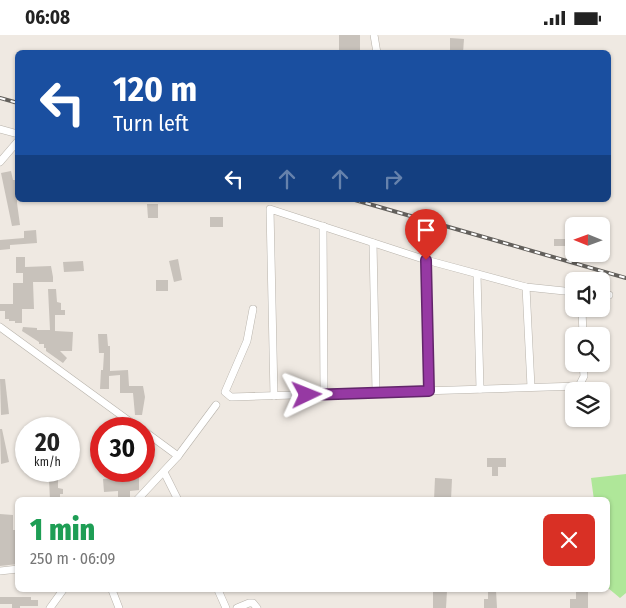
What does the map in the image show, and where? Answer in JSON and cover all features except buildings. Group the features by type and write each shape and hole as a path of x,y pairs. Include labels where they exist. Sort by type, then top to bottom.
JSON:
{"street":[{"path":"374,35 376,50"},
{"path":"0,129 15,132"},
{"path":"0,162 15,144"},
{"path":"274,396 270,209 426,260 526,287 565,291"},
{"path":"323,226 324,394"},
{"path":"373,243 376,393"},
{"path":"426,260 429,391"},
{"path":"477,274 480,389"},
{"path":"526,287 531,387"},
{"path":"253,309 247,341 225,392 231,397 580,386 584,372"},
{"path":"0,327 124,417"},
{"path":"141,497 178,456 216,405"},
{"path":"155,439 178,456"},
{"path":"164,472 176,497"},
{"path":"0,571 15,569"},
{"path":"50,608 62,592"},
{"path":"113,592 119,608"},
{"path":"219,592 226,608"},
{"path":"237,608 249,603 253,603 257,608"}],"green space":[{"path":"626,474 626,593 620,598 610,590 610,497 594,497 591,478"}],"railway":[{"path":"0,98 15,102"},
{"path":"362,202 626,278"}],"route":[{"path":"307,395 429,391 426,260"}]}
